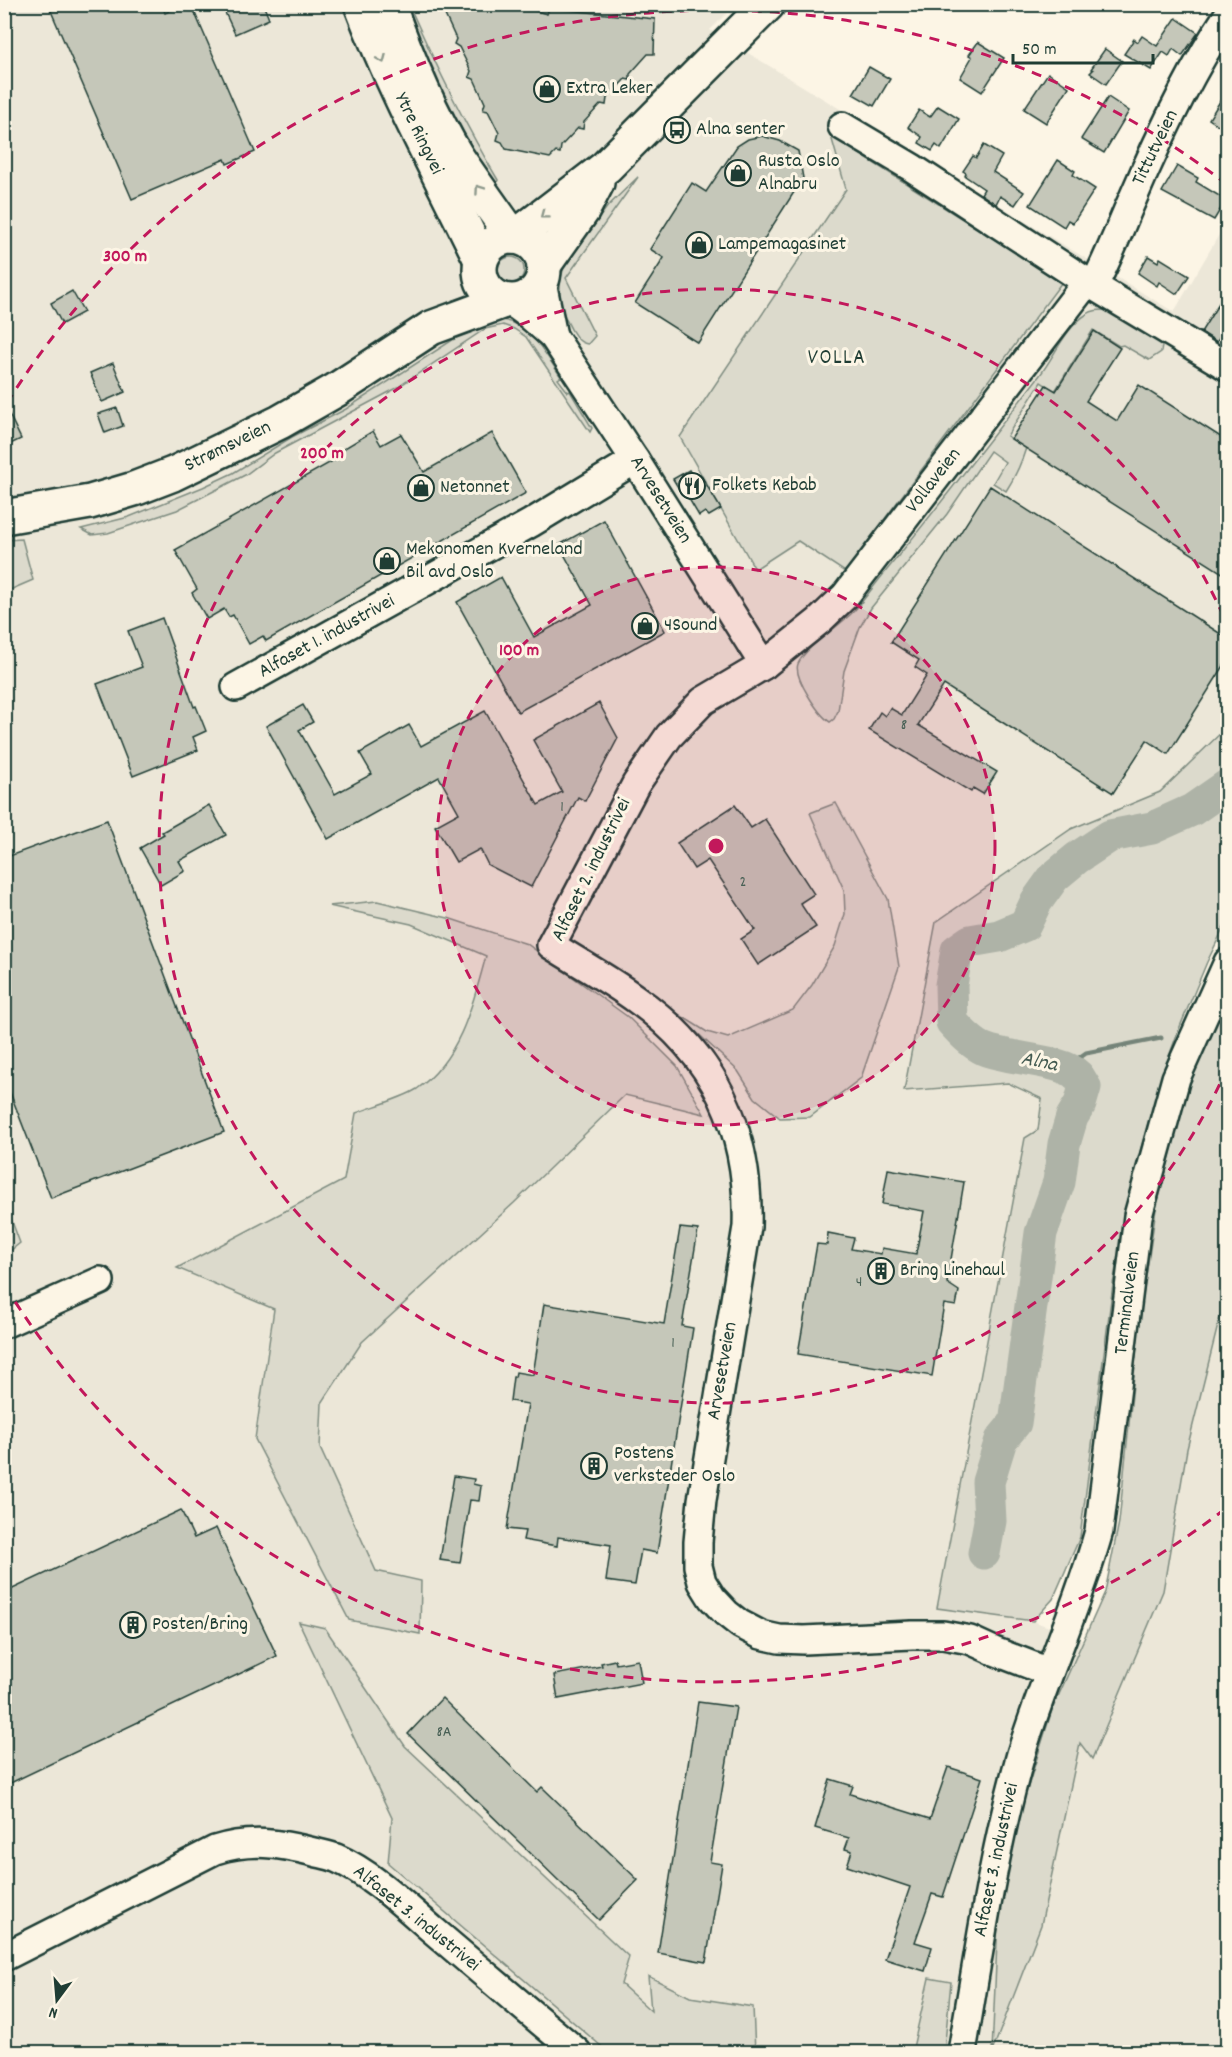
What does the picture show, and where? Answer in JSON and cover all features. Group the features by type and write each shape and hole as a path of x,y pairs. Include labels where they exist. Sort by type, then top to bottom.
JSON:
{"main road":[{"name":"Ytre Ringvei","path":"361,4 382,59 480,266"},
{"name":"Ytre Ringvei","path":"388,4 432,111 456,155 514,237"},
{"path":"606,167 583,210 530,297 508,302 495,297 487,290 482,281 480,266 484,252 497,240 514,237 606,167 768,4"},
{"path":"514,237 531,243 542,257 543,273"},
{"name":"Strømsveien","path":"431,328 480,266"},
{"name":"Strømsveien","path":"4,517 100,499 152,483 280,422 336,390 431,328 508,302"}],"street":[{"name":"Tittutveien","path":"1091,284 1106,264 1160,138 1208,44 1227,15"},
{"path":"842,126 910,167 1091,284 1227,367"},
{"name":"Arvesetveien","path":"543,273 553,336"},
{"name":"Vollaveien","path":"764,665 845,597 1091,284"},
{"name":"Arvesetveien","path":"508,302 530,316 553,336 635,460 764,665"},
{"name":"Alfaset 1. industrivei","path":"236,687 531,523 635,460"},
{"name":"Alfaset 2. industrivei","path":"743,1160 739,1137 721,1093 708,1071 679,1036 636,999 551,945 636,784 669,736 703,701 764,665"},
{"name":"Terminalveien","path":"1053,1662 1087,1575 1099,1531 1138,1216 1176,1078 1227,962"},
{"name":"Arvesetveien","path":"743,1160 747,1182 747,1227 702,1500 698,1542 698,1566 702,1582 712,1598 740,1624 761,1635 778,1639 912,1635 943,1635 970,1640 985,1636 1000,1637 1053,1662"},
{"path":"4,1324 100,1281"},
{"name":"Alfaset 3. industrivei","path":"962,2052 983,1921 1004,1817 1030,1725 1053,1662"},
{"name":"Alfaset 3. industrivei","path":"4,1957 215,1850 250,1842 291,1845 336,1858 356,1869 392,1896 577,2052"}],"shaded area":[{"path":"5,5 735,5 710,30 1174,312 1227,221 1227,727 1160,792 1071,829 905,1091 1008,1083 1042,1099 1038,1130 938,1608 1033,1621 1083,1640 1052,1710 1000,1876 992,2052 5,2052 4,1255 20,1243 4,1200 4,592 33,580 22,539 5,540"},
{"path":"396,5 409,5 451,94 498,180 491,191"},
{"path":"831,136 1062,282 845,572 798,541 755,569 680,437 846,189"},
{"path":"638,177 566,278 595,336 588,344 580,341 574,335 563,312 560,287 563,269 567,260 608,206"},
{"path":"511,257 520,261 524,270 520,279 511,283 502,279 498,270 502,261"},
{"path":"1117,309 1163,340 1161,352 1149,360 1123,345 1119,346 1093,330 1055,391 1041,382 1007,436 1026,448 1018,470 1006,491 993,483 1005,462 990,451 947,514 871,608 860,627 844,671 838,711 830,722 814,704 799,678 797,670 802,657 854,611 1040,375 1073,326 1091,312"},
{"path":"496,319 518,326 542,348 561,377 558,379 568,392 570,391 592,428 590,432 526,337 503,325 485,329 395,389 275,453 245,475 177,510 108,533 92,535 81,529 129,517 233,473 292,437 346,409 471,328"},
{"path":"22,539 33,580 5,592 5,540"},
{"path":"1227,727 1227,921 1179,1029 1161,1078 1138,1159 1113,1284 1080,1537 1053,1599 1033,1621 937,1608 1025,1138 1038,1130 1042,1099 1008,1083 904,1091 936,922 1071,829 1160,792"},
{"path":"836,803 888,899 899,967 861,1078 810,1117 780,1118 755,1098 738,1071 675,1012 707,1032 728,1038 793,1010 812,985 835,946 845,914 844,890 810,813"},
{"path":"377,901 448,918 527,944 628,1017 677,1066 704,1114 625,1095 514,1203 362,1342 322,1403 320,1448 376,1571 421,1581 420,1634 349,1620 255,1439 274,1309 177,1268 344,1180 356,1113 417,1089 432,1077 454,1046 470,1011 486,956 411,924 329,906"},
{"path":"1227,996 1227,1289 1187,1449 1163,1591 1092,1759 1080,1743 1041,1925 992,2052 1000,1876 1052,1710 1105,1592 1119,1522 1140,1316 1156,1209 1189,1084"},
{"path":"4,1200 20,1243 5,1255 4,1255"},
{"path":"1227,1289 1227,2052 993,2052 1041,1925 1080,1742 1092,1758 1163,1591 1187,1449"},
{"path":"299,1622 325,1628 405,1746 629,1957 621,1984 651,2011 648,1976 690,1997 753,2007 755,2052 608,2052 388,1863 392,1818"},
{"path":"929,1978 951,1982 944,2052 912,2052"}],"building":[{"path":"48,4 162,4 165,13 184,4 191,4 255,152 227,164 225,159 132,199"},
{"path":"221,4 263,4 269,19 235,34"},
{"name":"Alna senter","path":"440,4 512,4 547,14 549,8 655,19 654,54 648,54 630,74 630,80 625,79 607,98 606,105 601,104 584,122 583,129 578,128 561,146 560,153 556,152 550,158 506,149 502,142 497,140 499,133 488,111 483,110 485,103 474,79 469,77 471,71 459,47 454,44 456,39"},
{"path":"1176,18 1198,33 1182,56 1173,49 1169,56 1163,52 1151,70 1124,54 1134,39 1138,42 1142,36 1157,46"},
{"path":"978,42 1004,58 982,92 960,78 972,57 969,55"},
{"path":"1105,49 1122,61 1106,84 1090,73"},
{"path":"869,67 890,79 874,106 853,94"},
{"path":"1048,73 1069,87 1046,123 1024,109"},
{"path":"1227,90 1227,131 1209,119"},
{"path":"1108,97 1129,111 1104,153 1081,139"},
{"path":"938,106 959,119 941,149 936,145 932,151 919,143 922,137 908,127 919,110 930,117"},
{"path":"762,136 780,141 798,151 803,178 698,343 635,303 664,258 650,249 692,183 706,192 737,146 748,139"},
{"path":"984,145 1002,156 993,172 1024,192 1015,205 1000,196 996,204 981,194 984,189 965,176 966,173 963,171 973,156 976,158"},
{"path":"1058,160 1075,171 1073,175 1095,189 1073,223 1068,220 1064,227 1030,205"},
{"path":"1177,166 1198,178 1196,182 1226,200 1214,220 1162,192"},
{"path":"1148,256 1158,262 1160,258 1189,276 1177,294 1159,282 1157,286 1138,273"},
{"path":"1227,290 1227,325 1217,342 1201,332"},
{"path":"72,291 84,312 62,324 51,303"},
{"path":"1094,331 1120,348 1086,401 1117,421 1139,385 1227,441 1227,576 1011,439 1046,385 1056,391"},
{"path":"113,363 125,392 102,402 90,373"},
{"path":"4,404 21,439 4,447"},
{"path":"117,408 123,426 105,433 98,414"},
{"path":"373,431 381,445 401,434 424,472 492,433 526,493 266,641 263,636 249,644 233,615 229,617 224,609 207,619 192,593 197,589 175,550 340,457 338,452"},
{"name":"Folkets Kebab","path":"689,470 694,478 700,474 721,509 709,516 705,512 699,516 685,492 682,494 673,479"},
{"path":"990,486 1227,638 1227,661 1168,754 1147,740 1113,793 944,685 918,725 997,772 983,794 973,788 971,792 869,730 880,712 885,716 890,708 902,715 927,675 915,667 919,660 891,642"},
{"path":"604,520 665,631 518,712 457,602 501,577 534,637 592,605 559,545"},
{"path":"162,618 194,707 196,706 206,731 193,737 198,750 133,776 97,684 142,667 128,631"},
{"path":"599,703 618,738 585,801 578,797 531,887 488,865 480,849 456,862 435,826 459,813 439,777 328,839 266,726 303,705 313,722 299,730 335,794 372,774 360,753 409,725 421,746 485,711 538,805 562,792 533,740"},
{"path":"209,805 226,835 179,861 185,871 161,885 140,848 164,834 162,832"},
{"path":"735,805 751,828 765,819 814,894 800,903 816,927 758,965 741,939 755,930 708,860 694,869 677,843"},
{"path":"107,820 224,1132 51,1198 4,1077 4,858"},
{"name":"Bring Linehaul","path":"888,1169 964,1182 947,1283 959,1291 956,1306 944,1304 932,1376 798,1354 817,1244 827,1245 828,1233 854,1238 851,1249 881,1254 882,1248 916,1254 924,1211 882,1204"},
{"name":"Postens verksteder Oslo","path":"680,1228 698,1230 682,1326 693,1328 657,1553 641,1550 635,1585 606,1581 611,1545 558,1537 557,1546 523,1540 525,1531 507,1529 528,1404 510,1401 513,1377 516,1372 533,1375 544,1304 664,1324"},
{"path":"454,1476 474,1479 473,1484 481,1486 479,1501 470,1500 460,1563 440,1560"},
{"name":"Posten/Bring","path":"181,1510 194,1538 216,1528 277,1656 4,1786 4,1593"},
{"path":"615,1660 616,1664 638,1660 642,1683 558,1699 554,1675 602,1666 601,1663"},
{"path":"442,1698 537,1792 542,1787 638,1880 599,1920 408,1734"},
{"path":"698,1702 736,1707 710,1862 722,1864 706,1962 658,1953"},
{"path":"948,1767 982,1778 943,1897 932,1894 915,1942 932,1947 925,1971 885,1959 910,1887 847,1866 852,1851 845,1849 849,1838 815,1828 830,1779 853,1786 850,1794 930,1819"}],"waterway":[{"name":"Alna","path":"984,1553 990,1521 988,1482 1001,1440 1015,1423 1041,1233 1059,1182 1064,1144 1072,1117 1080,1104 1085,1087 1078,1076 1070,1070 984,1049 959,1030 952,1022 951,985 957,950 970,941 999,936 1025,925 1036,902 1054,877 1110,836 1152,828 1192,810 1228,785"},
{"path":"1065,1068 1086,1053 1161,1038"}],"place":[{"name":"Extra Leker","path":"547,89"},
{"name":"Alna senter","path":"677,130"},
{"name":"Rusta Oslo Alnabru","path":"738,173"},
{"name":"Lampemagasinet","path":"699,245"},
{"name":"Folkets Kebab","path":"692,486"},
{"name":"Netonnet","path":"421,488"},
{"name":"Mekonomen Kverneland Bil avd Oslo","path":"387,561"},
{"name":"4Sound","path":"645,626"},
{"name":"Bring Linehaul","path":"881,1271"},
{"name":"Postens verksteder Oslo","path":"594,1466"},
{"name":"Posten/Bring","path":"133,1625"}],"district":[{"name":"VOLLA","path":"837,359"}]}
